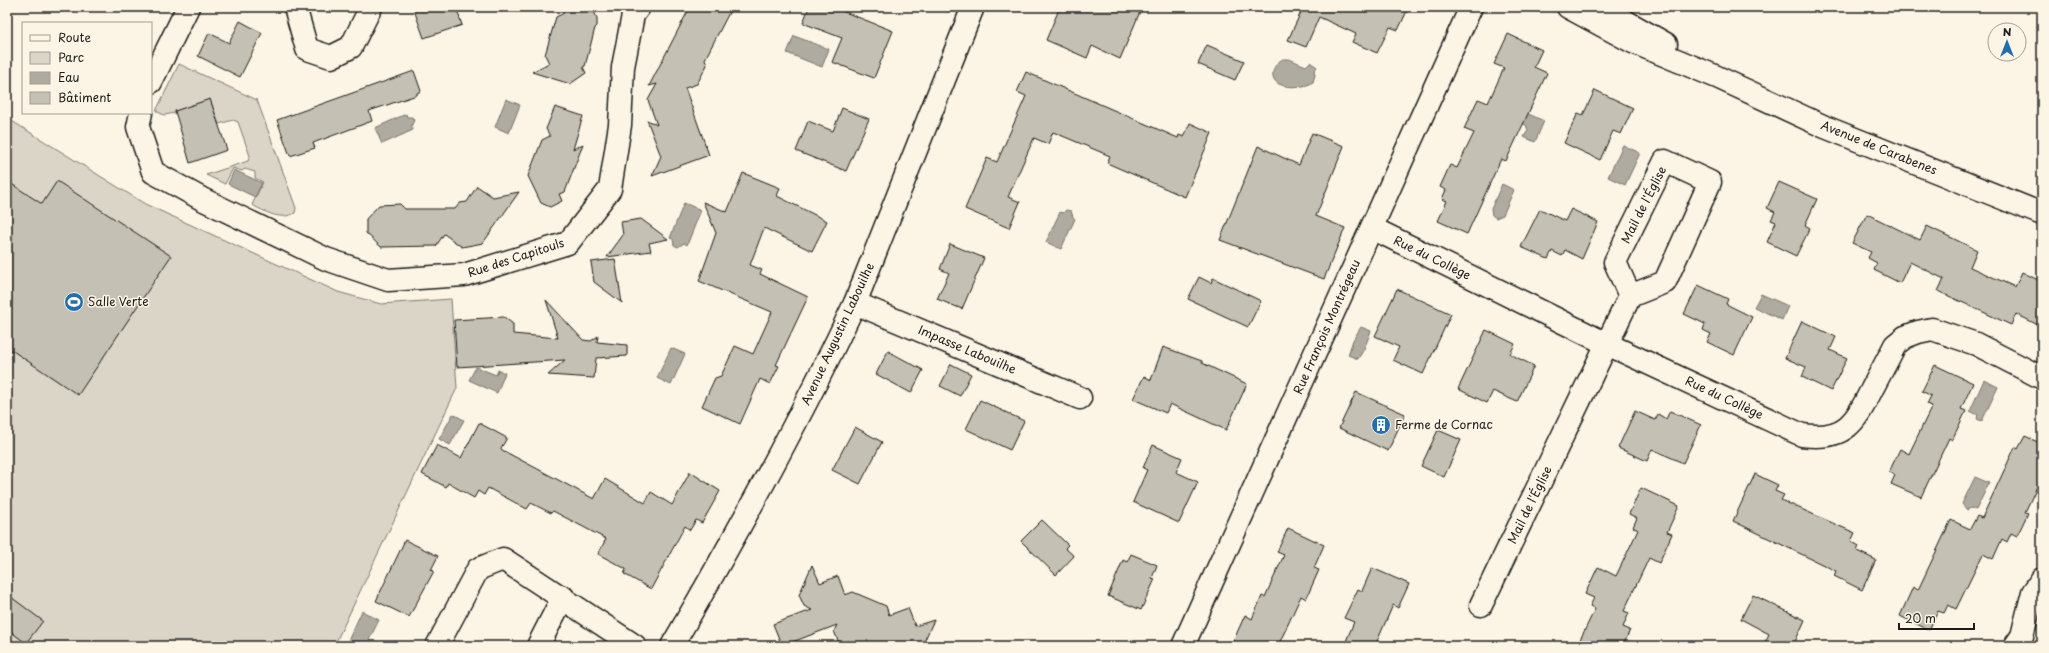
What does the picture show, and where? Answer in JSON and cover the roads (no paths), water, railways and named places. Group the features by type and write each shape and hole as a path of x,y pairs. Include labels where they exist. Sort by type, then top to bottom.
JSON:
{"street":[{"path":"152,80 188,7"},
{"path":"295,7 307,49 331,57 352,47 371,7"},
{"name":"Rue des Capitouls","path":"141,114 138,127 153,172 202,199 326,259 388,280 464,275 568,243 610,190 620,125 623,67 633,15 639,7"},
{"name":"Avenue Augustin Labouilhe","path":"672,646 803,410 855,303 973,7"},
{"name":"Rue François Montrégeau","path":"1183,646 1471,7"},
{"name":"Avenue de Carabenes","path":"1568,7 1633,42 1718,77 1825,127 2042,214"},
{"name":"Avenue de Carabenes","path":"1600,7 1640,28 1718,77"},
{"name":"Mail de l'Église","path":"1481,605 1630,296 1665,282 1710,182 1665,161 1615,262 1630,296"},
{"name":"Rue du Collège","path":"1372,228 1607,344 1802,435 1818,437 1832,434 1846,428 1858,417 1895,344 1905,337 1918,332 1932,330 1976,344 2042,378"},
{"name":"Impasse Labouilhe","path":"855,303 1080,398"},
{"path":"437,646 478,569 504,559 635,646"},
{"path":"2015,646 2022,636 2033,592 2042,579"},
{"path":"538,646 563,597"}],"water":[{"path":"794,36 829,49 822,67 787,53"},
{"path":"1283,59 1289,59 1306,66 1310,62 1317,67 1314,71 1315,75 1313,82 1306,85 1291,87 1279,84 1274,78 1273,71 1277,64"},
{"path":"506,99 520,105 509,133 495,127"},
{"path":"1524,112 1544,121 1535,142 1524,137 1528,130 1526,125 1519,122"},
{"path":"406,114 407,117 412,117 414,120 411,127 413,130 382,144 375,128"},
{"path":"1623,145 1640,153 1625,185 1608,177"},
{"path":"234,170 262,183 255,197 228,184"},
{"path":"1502,184 1514,190 1503,215 1496,218 1492,215 1491,209"},
{"path":"684,203 701,210 687,245 684,243 678,247 674,245 673,239 670,238"},
{"path":"1066,210 1071,211 1075,219 1061,249 1046,242 1060,212 1063,213"},
{"path":"1761,294 1788,306 1782,320 1754,307"},
{"path":"1361,327 1371,331 1364,349 1358,359 1348,355 1353,340"},
{"path":"671,348 685,354 671,385 657,378"},
{"path":"476,367 496,375 498,370 505,373 497,393 469,380"},
{"path":"1984,380 1998,387 1982,421 1977,419 1978,415 1970,411"},
{"path":"453,414 464,420 450,445 439,439"},
{"path":"1975,477 1989,483 1976,510 1971,508 1967,510 1962,504"},
{"path":"362,611 379,620 366,646 348,646 346,645"}],"place":[{"name":"Salle Verte","path":"74,302"},
{"name":"Ferme de Cornac","path":"1381,425"}]}
